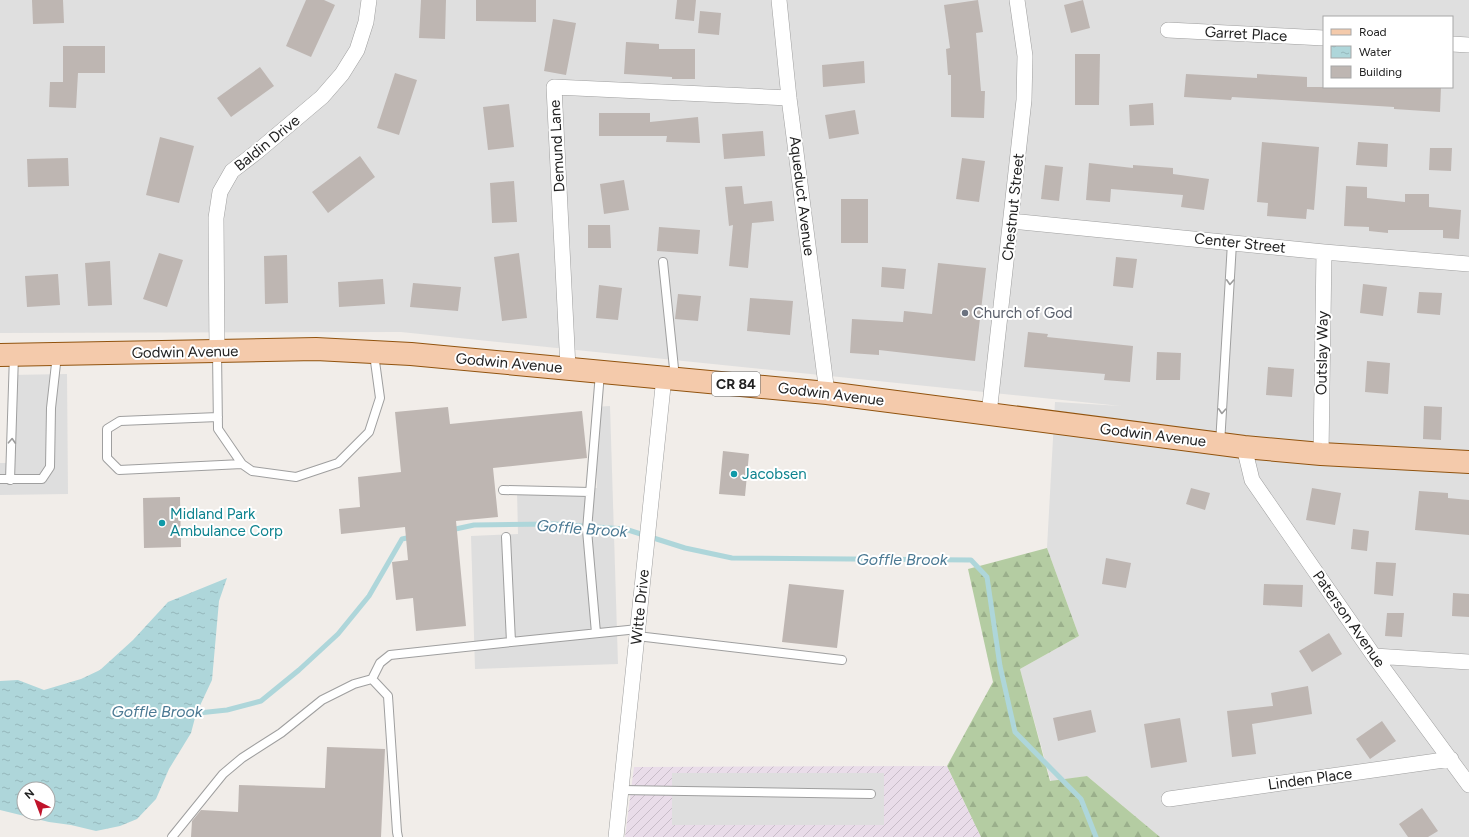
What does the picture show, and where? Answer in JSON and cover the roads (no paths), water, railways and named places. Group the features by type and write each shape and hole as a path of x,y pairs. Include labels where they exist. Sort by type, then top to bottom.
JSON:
{"main road":[{"name":"Godwin Avenue","path":"7,355 316,349 374,352 827,392 1244,447 1321,454 1469,462"}],"street":[{"name":"Baldin Drive","path":"217,352 216,218 220,192 232,171 258,152 322,97 342,74 356,50 366,22 369,0"},
{"name":"Aqueduct Avenue","path":"779,0 789,98 827,392"},
{"name":"Chestnut Street","path":"989,414 1024,100 1026,56 1017,0"},
{"name":"Garret Place","path":"1168,30 1323,38"},
{"path":"1453,44 1469,45"},
{"name":"Demund Lane","path":"568,368 554,87 789,98"},
{"name":"Center Street","path":"1011,221 1324,252 1469,264"},
{"name":"Outslay Way","path":"1321,454 1324,252"},
{"name":"Witte Drive","path":"616,837 637,632 670,378"},
{"name":"Paterson Avenue","path":"1244,447 1252,480 1374,656 1469,785"},
{"path":"1374,656 1469,662"},
{"name":"Linden Place","path":"1169,799 1451,759"}],"lane":[{"path":"1220,444 1232,243"},
{"path":"663,262 670,378"},
{"path":"217,352 218,429 242,464 252,471 296,477 338,463 369,432 380,398 374,352"},
{"path":"0,480 42,479 50,467 51,408 57,354"},
{"path":"7,355 10,480"},
{"path":"596,633 587,519 600,371"},
{"path":"218,417 120,421 107,428 107,458 119,470 242,464"},
{"path":"503,490 590,492"},
{"path":"506,537 511,642"},
{"path":"172,837 224,774 242,758 281,733 322,700 354,684 372,679 380,663 390,655 596,633 637,632 842,660"},
{"path":"372,679 388,696 398,837"},
{"path":"621,790 871,794"}],"water":[{"path":"227,578 219,601 212,680 196,714 191,733 169,769 156,799 137,819 120,826 96,831 45,821 56,821 56,781 16,781 16,814 0,810 0,681 18,680 44,690 81,679 100,670 133,640 168,602"}],"waterway":[{"name":"Goffle Brook","path":"451,530 474,525 554,524 625,529 685,548 732,558 971,560 987,577 1000,666 1015,732 1081,799 1096,837"},
{"name":"Goffle Brook","path":"189,714 227,710 261,701 299,670 338,634 369,596 402,539 412,537"}],"place":[{"name":"Church of God","path":"965,313"},
{"name":"Jacobsen","path":"734,474"},
{"name":"Midland Park Ambulance Corp","path":"162,523"}]}
